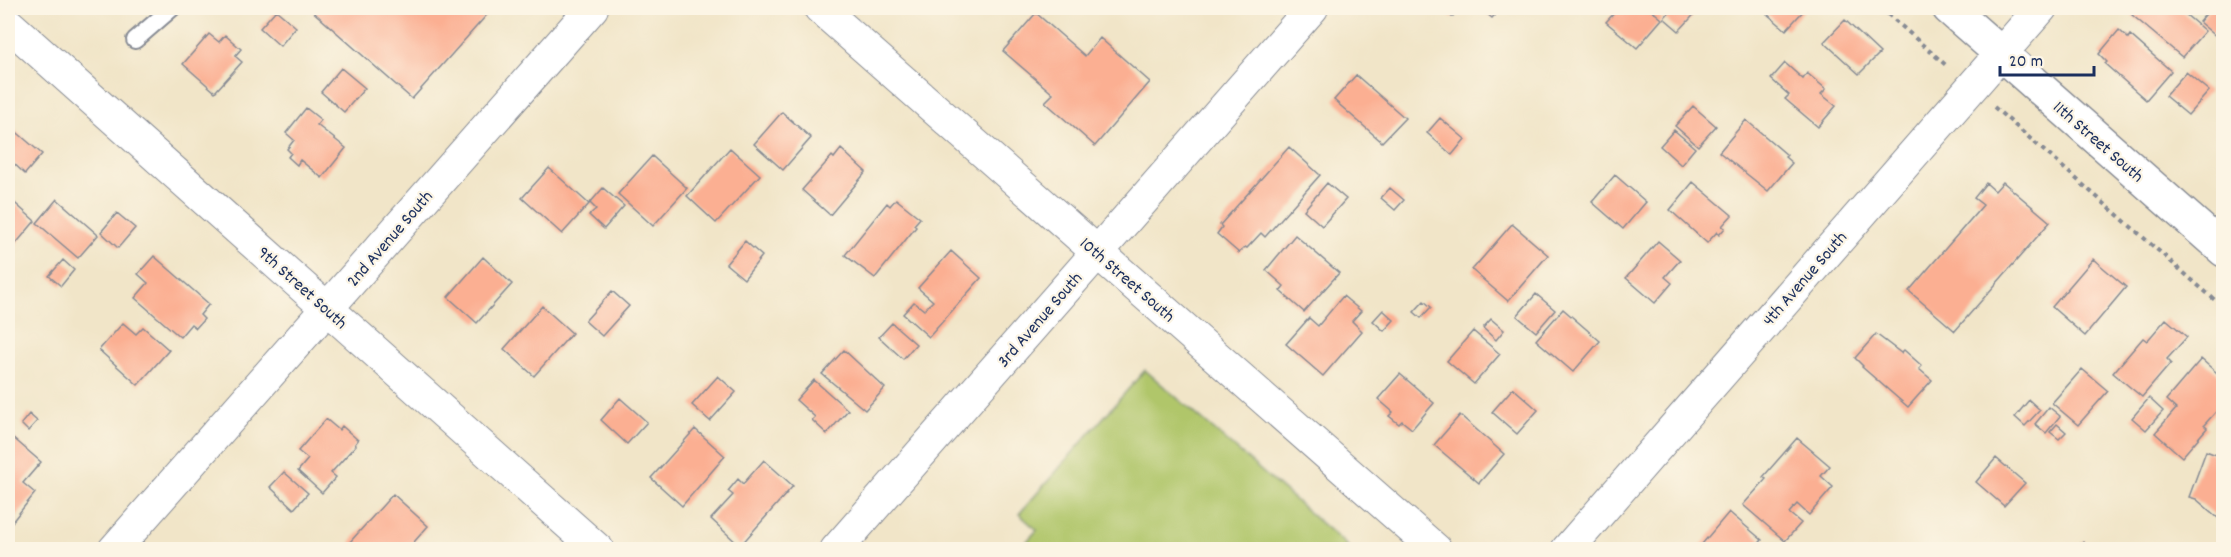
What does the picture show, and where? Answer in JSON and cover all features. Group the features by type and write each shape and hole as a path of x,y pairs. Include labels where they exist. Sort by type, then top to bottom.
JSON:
{"street":[{"name":"2nd Avenue South","path":"114,549 592,8"},
{"name":"10th Street South","path":"820,8 1436,549"},
{"name":"3rd Avenue South","path":"836,549 1312,8"},
{"name":"11th Street South","path":"1948,8 2223,250"},
{"name":"4th Avenue South","path":"1567,549 2041,8"},
{"name":"9th Street South","path":"8,24 598,549"}],"lane":[{"path":"135,40 172,8"}],"path":[{"path":"1881,8 2223,308"}],"green space":[{"path":"1145,370 1351,549 1020,549 1037,530 1019,514"}],"building":[{"path":"309,8 493,8 412,99"},
{"path":"1441,8 1460,8 1452,17"},
{"path":"1480,8 1501,8 1492,18"},
{"path":"1619,8 1649,8 1662,19 1637,48 1606,22"},
{"path":"1673,8 1700,8 1679,31 1664,18"},
{"path":"1772,8 1806,8 1786,30 1767,14"},
{"path":"2138,8 2178,8 2205,31 2182,57 2132,15"},
{"path":"2211,8 2224,11 2224,43 2199,22"},
{"path":"276,10 296,27 280,46 260,28"},
{"path":"1036,13 1085,56 1100,38 1150,82 1095,146 1045,102 1053,94 1003,51"},
{"path":"1845,20 1880,53 1859,74 1824,42"},
{"path":"2119,30 2128,38 2130,35 2171,71 2146,100 2105,64 2107,62 2099,54"},
{"path":"209,34 219,42 225,35 241,49 235,56 242,62 215,92 183,64"},
{"path":"1785,63 1803,79 1807,73 1826,89 1821,94 1836,106 1818,127 1785,99 1789,95 1771,79"},
{"path":"341,68 365,88 344,112 321,92"},
{"path":"2186,72 2209,91 2188,115 2165,96"},
{"path":"1356,75 1405,118 1382,142 1334,100"},
{"path":"1693,106 1716,126 1698,146 1675,126"},
{"path":"306,108 321,120 317,125 346,148 322,178 300,160 297,165 288,157 291,153 287,149 294,140 286,133"},
{"path":"782,112 811,138 783,170 754,144"},
{"path":"1440,118 1465,139 1452,155 1427,133"},
{"path":"1746,120 1787,155 1785,157 1792,163 1768,191 1719,152"},
{"path":"12,128 42,154 25,174 8,158 8,134"},
{"path":"1674,130 1695,148 1681,165 1660,146"},
{"path":"1289,147 1320,175 1265,237 1261,233 1239,253 1217,234 1222,227 1220,225"},
{"path":"730,148 760,175 716,223 687,196"},
{"path":"841,149 866,172 830,215 802,190"},
{"path":"652,156 687,188 653,226 618,194"},
{"path":"549,168 589,204 562,234 522,198"},
{"path":"1615,175 1646,202 1623,229 1592,202"},
{"path":"1693,182 1732,215 1722,226 1725,228 1719,235 1717,232 1707,243 1670,210"},
{"path":"2003,182 2050,222 1955,331 1909,291 1983,205 1974,198 1986,183 1995,191"},
{"path":"1327,183 1346,199 1322,226 1304,210"},
{"path":"603,188 624,206 604,229 589,215 596,209 590,203"},
{"path":"1390,188 1404,200 1395,210 1381,198"},
{"path":"8,197 35,221 8,253"},
{"path":"57,199 98,235 78,258 37,223"},
{"path":"896,199 920,218 914,225 916,227 875,278 845,255 887,203 890,206"},
{"path":"117,213 135,228 118,248 101,232"},
{"path":"1512,224 1548,255 1508,301 1472,270"},
{"path":"1295,235 1339,273 1304,312 1280,291 1284,286 1266,270"},
{"path":"745,241 762,256 744,279 726,264"},
{"path":"1658,241 1680,260 1665,277 1672,283 1655,303 1626,278"},
{"path":"951,251 981,278 929,337 903,314 914,302 924,310 933,301 918,288"},
{"path":"154,256 209,304 200,315 204,319 196,328 191,324 180,337 135,298 148,283 138,274"},
{"path":"483,257 512,284 477,323 448,297"},
{"path":"2093,259 2126,287 2085,336 2052,307"},
{"path":"63,260 74,270 61,286 49,276"},
{"path":"612,291 629,306 602,336 585,321"},
{"path":"1536,294 1555,310 1536,332 1517,316"},
{"path":"1343,296 1361,311 1352,321 1362,331 1323,376 1286,344 1309,318 1318,326"},
{"path":"1424,301 1431,307 1421,318 1414,312"},
{"path":"542,306 572,333 534,376 504,349"},
{"path":"1563,309 1600,341 1573,372 1536,340"},
{"path":"1383,310 1394,320 1384,331 1373,321"},
{"path":"1491,319 1504,330 1496,340 1483,328"},
{"path":"2166,319 2187,337 2167,359 2171,363 2142,397 2113,373 2143,338 2147,341"},
{"path":"123,323 136,334 143,327 169,350 138,385 99,350"},
{"path":"892,323 916,344 903,359 879,337"},
{"path":"1473,331 1500,354 1474,384 1447,361"},
{"path":"1876,334 1901,353 1904,350 1922,366 1919,369 1932,380 1908,407 1862,367 1855,358"},
{"path":"844,350 885,388 865,410 822,374"},
{"path":"2201,359 2224,379 2224,403 2204,425 2207,428 2182,457 2155,433 2176,409 2166,400"},
{"path":"2082,369 2108,391 2078,425 2052,403"},
{"path":"1400,374 1434,403 1412,429 1402,421 1399,424 1389,416 1393,412 1378,399"},
{"path":"718,376 736,392 710,421 692,405"},
{"path":"814,380 848,410 827,434 812,420 815,417 796,400"},
{"path":"1513,388 1538,410 1517,434 1492,412"},
{"path":"620,398 647,422 627,444 601,420"},
{"path":"2149,398 2163,411 2146,430 2132,418"},
{"path":"2029,400 2040,410 2025,426 2015,417"},
{"path":"2049,407 2060,416 2046,433 2035,424"},
{"path":"29,414 37,421 28,431 21,424"},
{"path":"1460,415 1504,454 1479,483 1434,445"},
{"path":"326,419 339,430 342,426 358,440 331,473 336,477 322,493 298,471 308,459 298,451"},
{"path":"2057,424 2066,432 2059,439 2050,432"},
{"path":"695,429 725,456 682,506 651,478"},
{"path":"11,436 41,462 23,483 35,493 8,527 8,440"},
{"path":"1797,438 1830,466 1821,476 1833,487 1809,515 1797,504 1789,513 1801,523 1785,541 1743,505 1766,479 1763,477"},
{"path":"2206,451 2224,458 2224,523 2196,499 2189,497"},
{"path":"1996,458 2025,483 2004,506 1976,482"},
{"path":"764,460 793,486 740,546 711,519 733,495 728,491 738,479 743,484"},
{"path":"284,472 308,493 294,509 270,487"},
{"path":"393,494 428,526 407,550 358,550 350,542"},
{"path":"1729,512 1762,540 1753,550 1697,550"},
{"path":"2083,541 2093,550 2075,550"}]}
